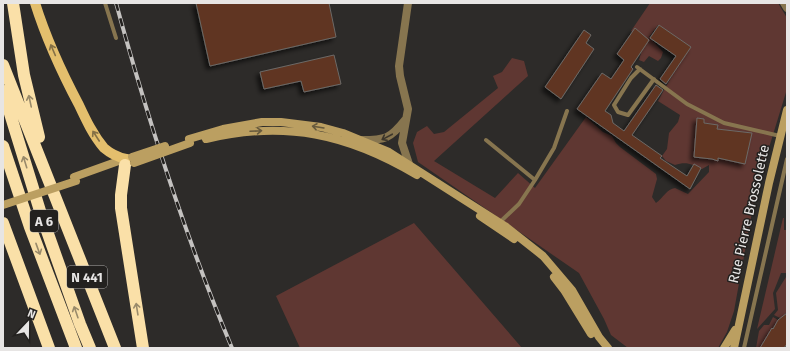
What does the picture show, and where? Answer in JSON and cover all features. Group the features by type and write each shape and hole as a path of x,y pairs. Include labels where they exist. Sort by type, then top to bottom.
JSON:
{"highway":[{"path":"13,3 24,75 35,123 59,206"},
{"name":"N 441","path":"3,65 115,348"},
{"name":"A 6","path":"3,91 41,214 90,348"},
{"name":"A 6","path":"3,146 30,227 76,348"},
{"path":"129,161 121,195 121,208 143,348"},
{"path":"3,224 49,348"}],"main road":[{"path":"35,3 52,48 90,126 105,148 112,154 129,161"},
{"name":"Rue Pierre Brossolette","path":"734,348 738,324 784,137 787,110"},
{"path":"3,205 223,129 262,122 281,122 321,127 362,140 389,152 500,222 543,256 572,290 599,337 608,348"},
{"path":"190,141 242,132 286,130 319,134 341,139 390,159 525,247 544,265 564,290 595,341 601,348"},
{"path":"3,200 75,179"},
{"name":"Rue Pierre Brossolette","path":"724,348 738,324"}],"street":[{"path":"408,3 399,66 408,109 402,143 409,164"},
{"path":"784,3 787,8"},
{"path":"362,140 382,140 390,136 406,120"}],"lane":[{"path":"105,3 116,38"},
{"path":"654,79 628,115 618,112 614,106 638,68 654,79 687,104 724,122 784,137"},
{"path":"500,222 519,204 535,180 554,148 567,111"},
{"path":"486,140 535,180"},
{"path":"744,348 787,160"}],"shaded area":[{"path":"650,3 778,3 787,18 787,89 756,190 734,311 727,332 718,348 628,348 611,335 579,273 418,162 413,143 417,132 427,126 434,134 444,132 498,88 493,76 502,72 512,58 524,61 528,76 434,161 495,198 518,173 535,188 586,117 603,132 612,136 620,147 656,174 657,179 652,197 656,203 667,192 675,188 688,194 709,172 709,165 702,169 689,164 682,163 675,165 666,161 662,156 667,149 669,133 678,122 680,115 658,101 678,65 675,40 658,25 649,37 663,52 661,58 658,61 649,56 644,62 639,60 643,46 631,31"},
{"path":"783,218 784,230 787,230 787,273 781,273 773,293 775,309 757,329"},
{"path":"414,223 522,348 300,348 276,296"},
{"path":"786,277 787,311 782,319 774,315 778,310 776,293"},
{"path":"773,317 778,320 760,348 756,348 759,331 764,325 769,325"}],"building":[{"path":"196,3 329,3 336,37 210,66"},
{"path":"659,25 691,47 666,84 660,79 676,56 650,38"},
{"path":"635,28 649,40 631,67 633,69 605,111 611,115 613,123 624,131 656,85 663,90 632,135 662,156 660,158 687,176 694,164 701,168 690,189 577,109 602,73 611,79 624,60 617,54"},
{"path":"584,30 591,35 586,43 594,49 561,99 545,87"},
{"path":"334,55 341,84 304,92 301,81 264,89 260,72"},
{"path":"697,118 704,119 704,123 718,125 717,129 752,133 745,164 718,158 718,161 694,157"},
{"path":"787,313 787,344 784,348 760,348 778,320"}],"railway":[{"path":"116,3 141,91 168,177 232,348"}]}
